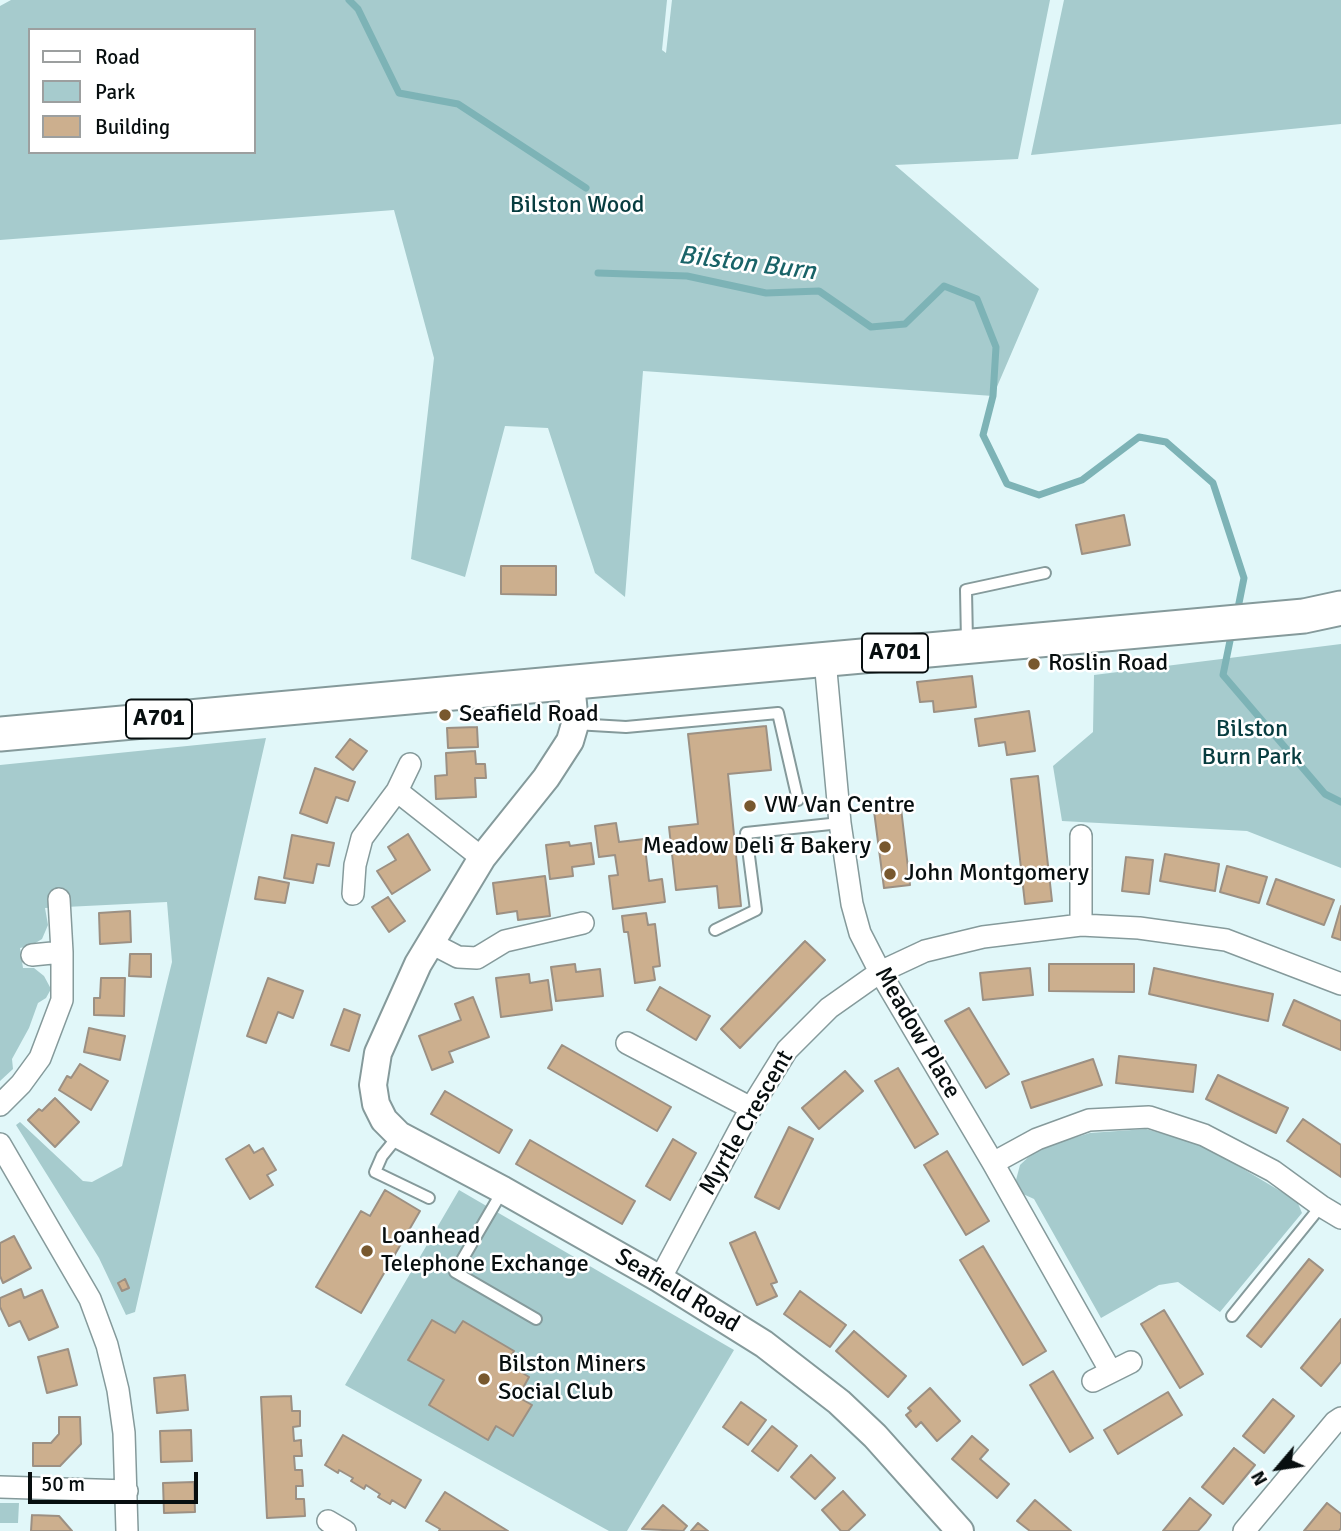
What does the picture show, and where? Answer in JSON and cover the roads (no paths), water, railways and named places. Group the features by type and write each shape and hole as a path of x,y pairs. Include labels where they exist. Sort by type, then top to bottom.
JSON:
{"main road":[{"name":"A701","path":"0,734 1304,616 1341,608"}],"street":[{"name":"Meadow Place","path":"825,660 840,823 852,904 860,933 880,972 993,1163 1102,1376 1131,1362"},
{"path":"571,683 575,724"},
{"name":"Seafield Road","path":"575,724 570,741 546,778 482,858 418,964 378,1053 373,1085 376,1104 384,1120 399,1135 660,1279 764,1344 839,1402 875,1436 960,1531"},
{"path":"352,894 355,865 362,838 397,791 410,764"},
{"path":"397,791 482,858"},
{"path":"1081,836 1081,925"},
{"path":"0,1105 21,1084 40,1058 62,1000 59,899"},
{"path":"431,943 458,957 477,958 505,941 583,923"},
{"name":"Myrtle Crescent","path":"660,1279 751,1108 787,1050 829,1008 880,972 925,951 984,937 1081,925 1139,928 1226,940 1341,984"},
{"path":"32,955 62,952"},
{"path":"627,1043 751,1108"},
{"path":"993,1163 1037,1139 1088,1120 1149,1117 1216,1141 1273,1171 1341,1218"},
{"path":"0,1144 68,1257 90,1299 107,1345 118,1390 124,1433 127,1531"},
{"path":"1244,1531 1341,1418"},
{"path":"0,1487 127,1491"}],"lane":[{"path":"968,646 966,590 1045,573"},
{"path":"575,724 626,727 778,713 798,800"},
{"path":"715,930 756,910 746,833 840,823"},
{"path":"399,1135 382,1156 375,1172 429,1198"},
{"path":"503,1190 455,1272 536,1319"},
{"path":"1232,1316 1321,1206"}],"waterway":[{"name":"Bilston Burn","path":"349,0 358,9 399,93 458,104 586,188"},
{"name":"Bilston Burn","path":"598,273 687,276 766,293 819,291 871,327 905,324 944,286 977,299 996,347 993,396 983,435 1007,484 1039,495 1082,480 1139,437 1166,442 1213,483 1244,578 1237,613"},
{"name":"Bilston Burn","path":"1232,631 1223,675 1325,794 1341,802"}],"place":[{"name":"Roslin Road","path":"1034,664"},
{"name":"Seafield Road","path":"445,715"},
{"name":"VW Van Centre","path":"750,806"},
{"name":"Meadow Deli & Bakery","path":"885,847"},
{"name":"John Montgomery","path":"890,874"},
{"name":"Loanhead Telephone Exchange","path":"367,1251"},
{"name":"Bilston Miners Social Club","path":"484,1379"}],"park label":[{"name":"Bilston Wood","path":"577,206"},
{"name":"Bilston Burn Park","path":"1252,744"}]}
